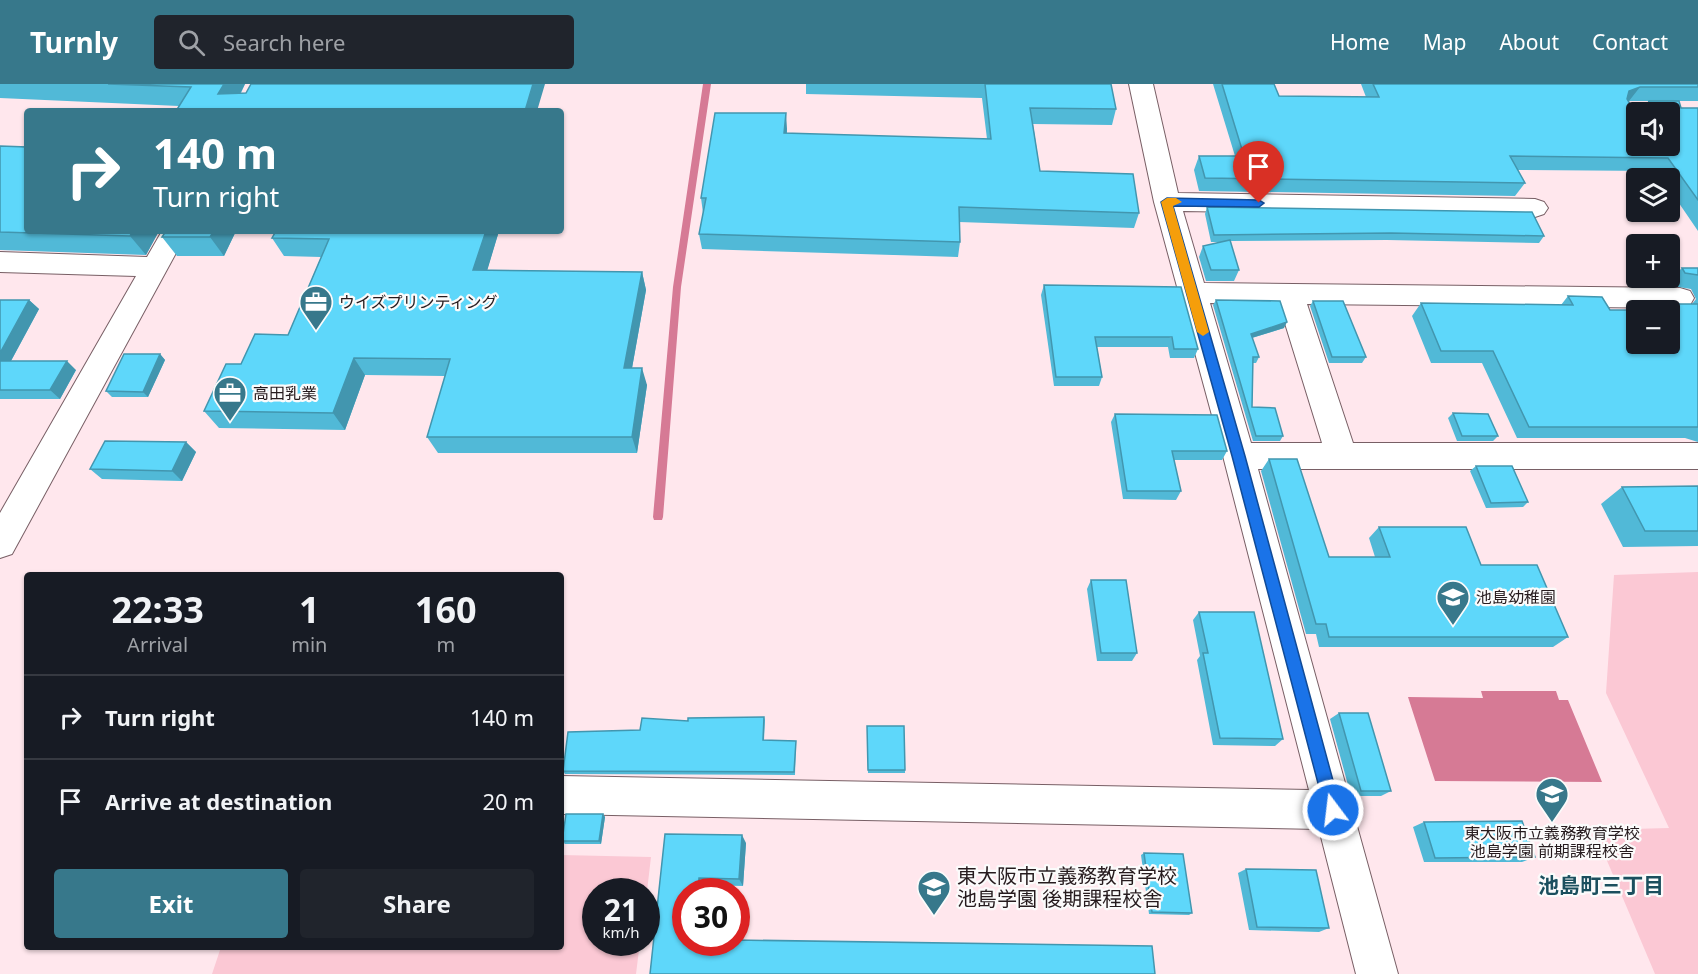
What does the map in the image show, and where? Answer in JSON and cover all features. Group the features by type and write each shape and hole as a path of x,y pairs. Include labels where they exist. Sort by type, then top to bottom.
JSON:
{"street":[{"path":"1141,84 1167,202 1239,456 1377,974"},
{"path":"1167,202 1535,208"},
{"path":"0,544 173,234"},
{"path":"0,262 154,267"},
{"path":"1192,293 1680,298"},
{"path":"1290,294 1342,456"},
{"path":"1239,456 1698,456"},
{"path":"564,795 1333,810"}],"shaded area":[{"path":"1698,572 1698,974 1655,974 1594,830 1669,828 1606,693 1614,575"},
{"path":"1481,691 1556,691 1559,700 1568,700 1602,782 1435,781 1408,697 1483,698"},
{"path":"564,855 651,857 649,878 582,878 582,956 638,956 636,974 212,974 220,950 564,950"}],"building":[{"path":"108,84 224,84 218,94 246,93 251,84 533,84 526,108 178,108 191,87"},
{"path":"985,84 1111,84 1116,109 1030,108 1040,171 1133,174 1139,213 959,207 960,242 699,234 706,198 701,198 715,113 786,113 784,133 991,139"},
{"path":"1222,84 1274,84 1279,96 1379,97 1373,84 1698,84 1698,87 1640,87 1629,91 1627,99 1629,102 1626,102 1626,156 1680,156 1680,104 1681,108 1698,108 1698,200 1680,175 1680,168 1675,168 1668,158 1510,156 1525,183 1205,178 1199,156 1244,156"},
{"path":"1649,101 1679,102 1649,102"},
{"path":"0,146 24,147 24,233 0,232"},
{"path":"1207,207 1532,212 1544,236 1391,233 1214,235"},
{"path":"65,234 131,234 130,236"},
{"path":"164,234 212,234 210,237 162,237"},
{"path":"274,234 485,234 473,270 642,272 624,368 642,368 632,437 427,437 450,359 354,358 333,413 204,411 226,364 241,364 255,334 288,335 329,239 272,238"},
{"path":"1230,240 1239,270 1211,270 1203,246"},
{"path":"1682,268 1698,268 1698,275 1685,273"},
{"path":"1044,285 1181,287 1198,349 1174,349 1172,337 1095,337 1102,377 1056,377"},
{"path":"1568,296 1602,297 1610,310 1626,310 1626,354 1680,354 1680,304 1698,304 1698,427 1529,427 1493,351 1441,351 1421,303 1573,305"},
{"path":"0,300 29,300 0,353"},
{"path":"1216,300 1280,301 1287,322 1251,334 1259,357 1253,357 1252,407 1275,408 1283,436 1256,436"},
{"path":"1313,301 1343,301 1366,357 1332,357"},
{"path":"124,354 160,354 143,392 106,391"},
{"path":"0,361 67,361 50,390 0,390"},
{"path":"1453,413 1488,414 1498,436 1462,436"},
{"path":"1115,414 1217,415 1227,451 1172,451 1181,491 1127,491"},
{"path":"105,441 186,442 172,471 90,469"},
{"path":"1269,459 1297,459 1329,557 1390,557 1379,527 1466,527 1481,565 1537,565 1568,637 1329,637 1326,624 1316,624"},
{"path":"1476,466 1512,466 1528,502 1491,503"},
{"path":"1698,486 1698,531 1645,531 1622,487"},
{"path":"1091,580 1126,580 1137,653 1101,653"},
{"path":"1199,612 1254,612 1283,739 1220,738 1203,653 1208,653"},
{"path":"1339,713 1368,713 1391,791 1361,791"},
{"path":"764,717 763,740 796,741 794,772 564,771 568,732 640,730 642,718 688,721 688,718"},
{"path":"867,726 904,726 905,770 868,770"},
{"path":"566,814 603,814 599,841 564,841"},
{"path":"1522,821 1535,857 1435,858 1424,822"},
{"path":"665,834 742,835 739,878 672,878 672,956 750,956 750,940 1152,946 1155,974 650,974 652,956 660,956 660,881"},
{"path":"1144,853 1183,854 1192,913 1152,912"},
{"path":"1246,869 1316,870 1329,928 1257,927"}],"waterway":[{"path":"658,517 677,287 707,84"}],"slow traffic":[{"path":"1176,202 1167,202 1203,332"}],"place":[{"name":"ウイズプリンティング","path":"316,331"},
{"name":"高田乳業","path":"230,422"},
{"name":"池島幼稚園","path":"1453,626"},
{"name":"東大阪市立義務教育学校 池島学園 前期課程校舎","path":"1552,823"},
{"name":"東大阪市立義務教育学校 池島学園 後期課程校舎","path":"934,916"}],"district":[{"name":"池島町三丁目","path":"1601,886"}],"route":[{"path":"1259,203 1167,202 1239,456 1333,810"}]}
